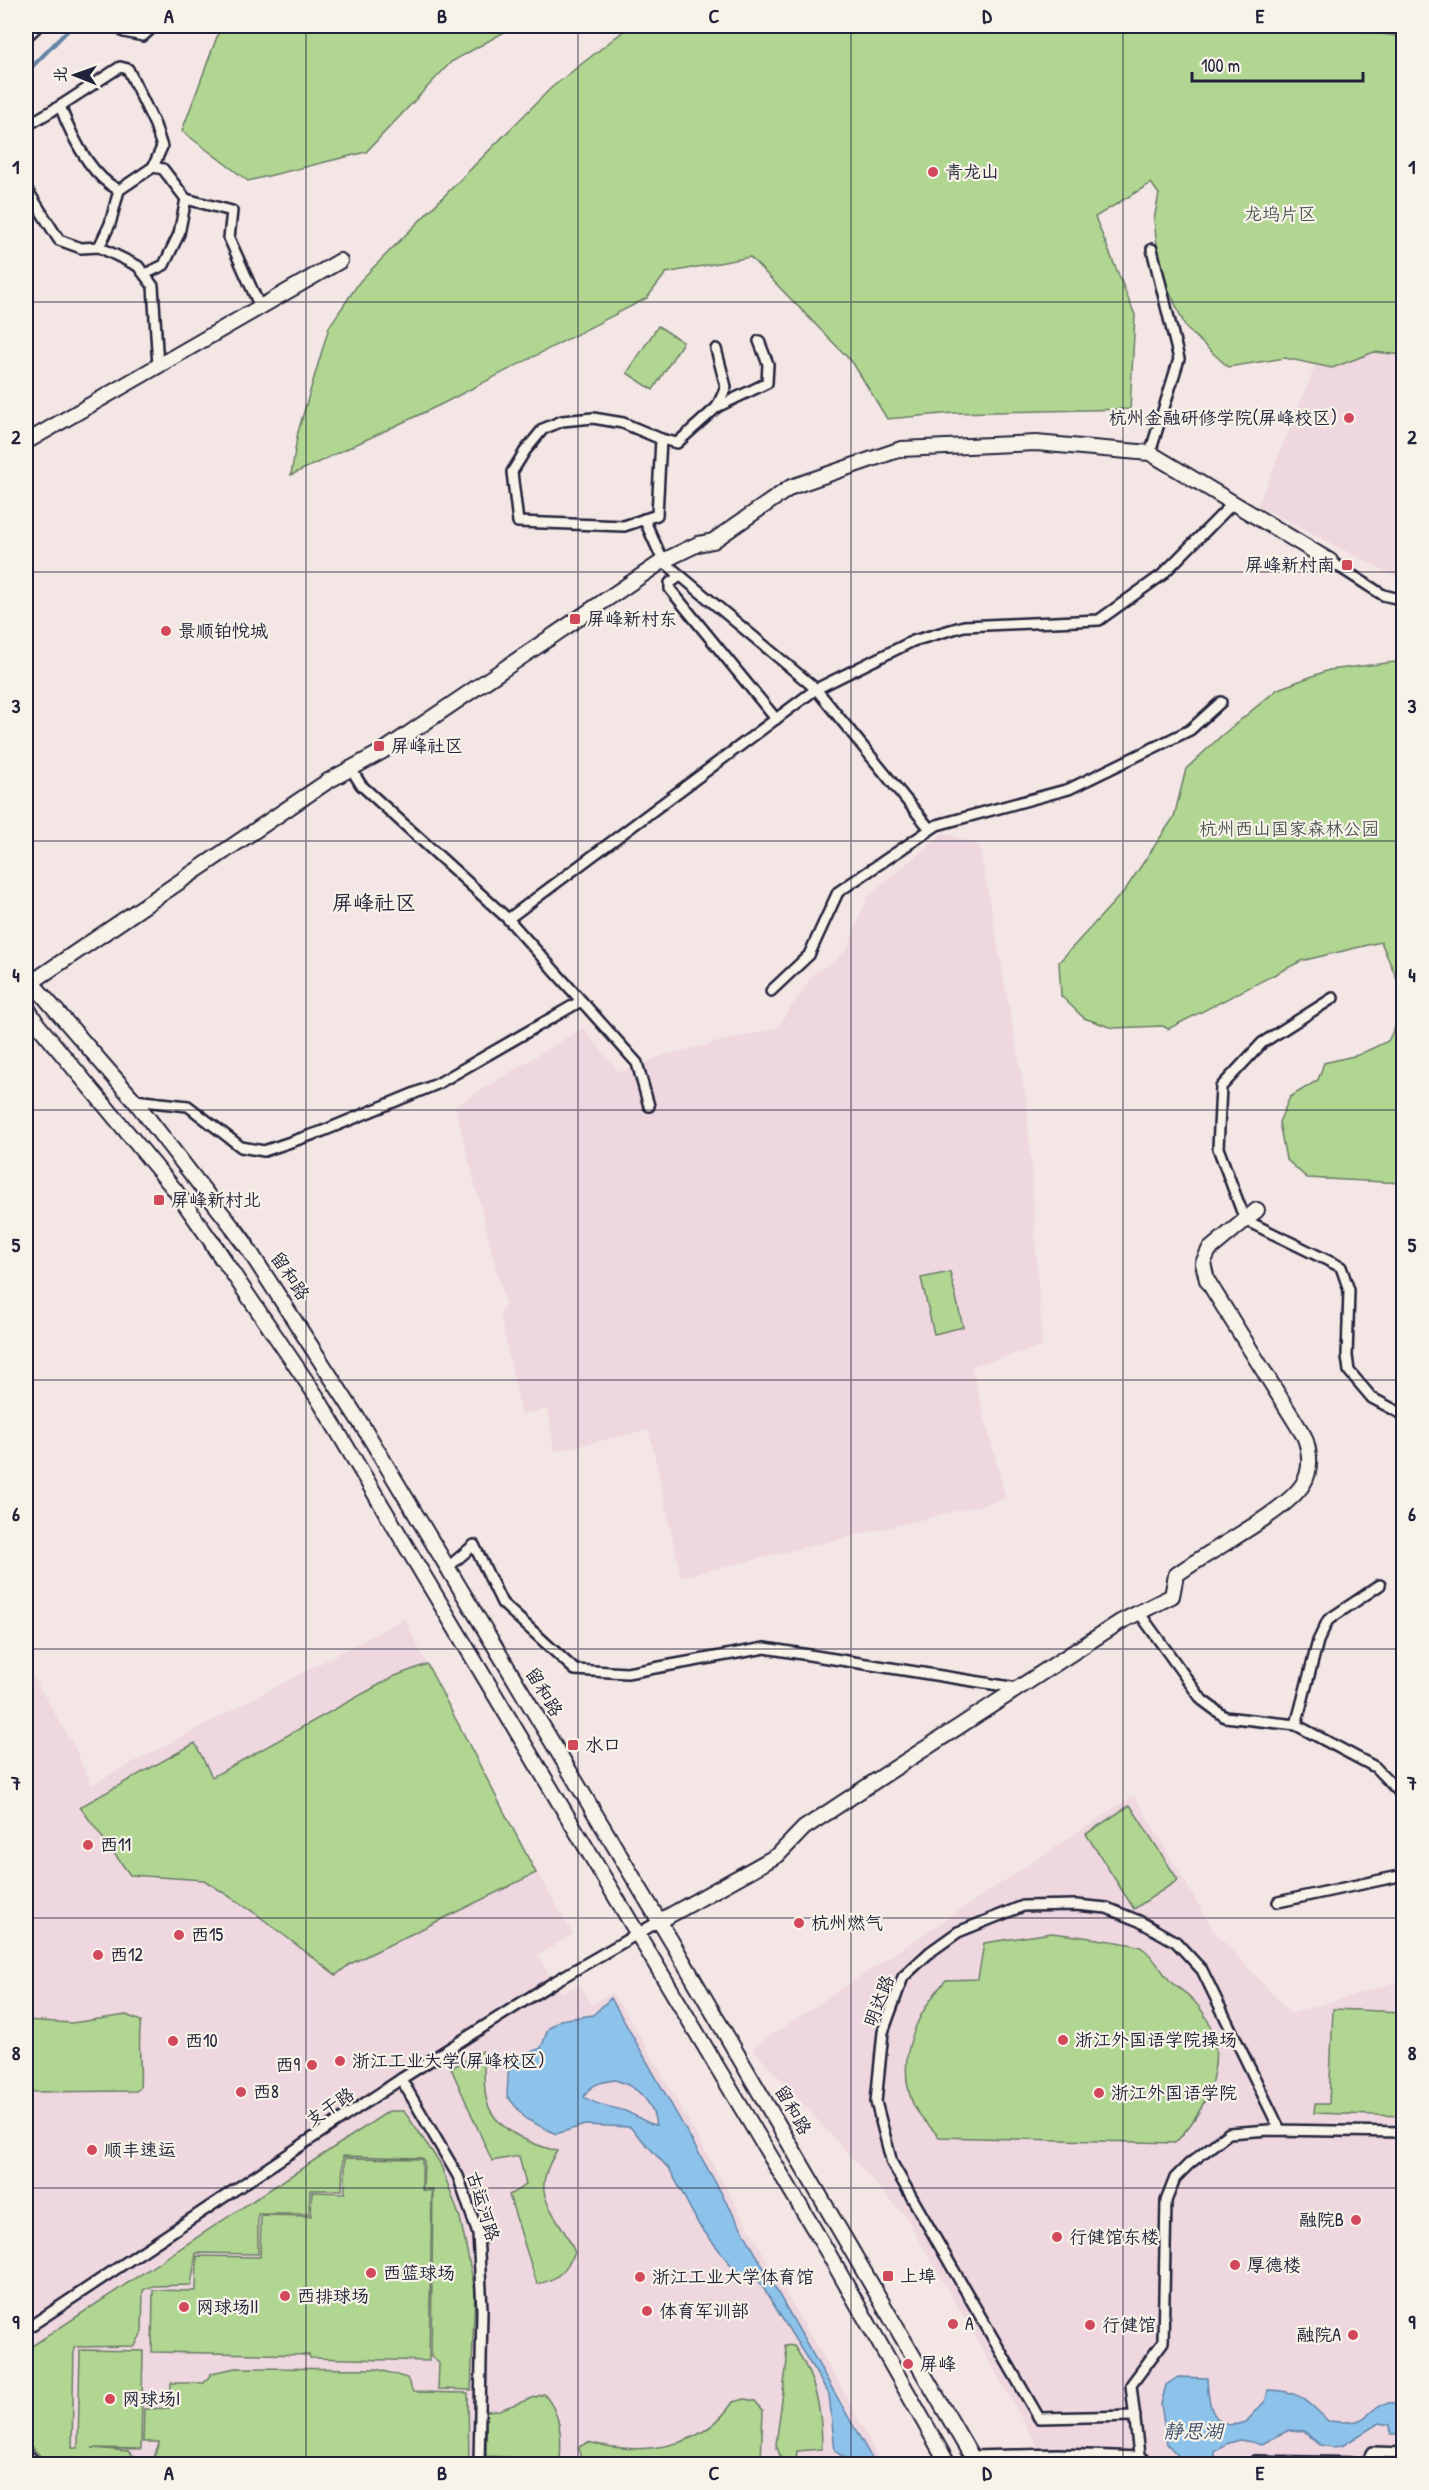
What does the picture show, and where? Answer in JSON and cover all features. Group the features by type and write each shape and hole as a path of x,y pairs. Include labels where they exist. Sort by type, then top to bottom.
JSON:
{"main road":[{"path":"26,442 340,261"},
{"path":"28,981 350,767 383,751 663,561 698,544 713,541 791,487 901,449 1036,443 1150,453 1330,561"},
{"name":"留和路","path":"28,981 134,1100 234,1229 345,1397 658,1922 974,2460"},
{"path":"26,1006 175,1190 317,1397 827,2251 948,2464"},
{"path":"658,1922 778,1855 804,1828 1138,1611 1172,1596 1176,1575 1285,1502 1303,1484 1310,1451 1304,1436 1207,1280 1203,1263 1209,1251 1257,1210"}],"street":[{"path":"26,37 38,26"},
{"path":"123,26 124,32 143,36 154,26"},
{"path":"26,126 120,68 128,69 155,125 162,147 153,167 119,190 110,224 99,247"},
{"path":"60,106 69,129 104,183 119,190"},
{"path":"153,167 163,169 186,199 232,211 229,238 260,307"},
{"path":"26,188 59,240 81,248 99,247 138,266 145,274 153,286 158,366"},
{"path":"145,274 164,265 179,234 186,199"},
{"path":"1150,453 1179,359 1152,249"},
{"path":"661,439 657,515 624,526 518,522 512,472 543,429 562,421 593,418 623,423 661,439 677,443 717,407 767,383 768,364 759,341"},
{"path":"716,349 726,387 717,407"},
{"path":"508,919 816,689 913,641 964,626 1099,620 1162,574 1234,502"},
{"path":"644,519 663,561 816,689 930,829"},
{"path":"1330,561 1383,595 1404,600"},
{"path":"680,576 670,583 670,589 776,719"},
{"path":"771,991 809,955 838,892 930,829 937,825 1069,789 1191,730 1221,702"},
{"path":"350,767 361,785 508,919 637,1063 650,1106"},
{"path":"1333,998 1262,1043 1221,1087 1218,1148 1245,1220 1341,1267 1349,1290 1347,1356 1349,1371 1372,1398 1404,1415"},
{"path":"134,1100 188,1106 241,1147 264,1151 323,1131 436,1084 581,1001"},
{"path":"447,1568 474,1545 502,1603 575,1670 627,1672 765,1648 1017,1688"},
{"path":"1296,1725 1318,1641 1328,1620 1380,1585"},
{"path":"1138,1611 1202,1700 1225,1717 1296,1725 1375,1767 1404,1797"},
{"path":"1278,1902 1310,1897 1404,1875"},
{"name":"明达路","path":"1135,2416 1039,2418 892,2163 876,2102 883,2031 903,1977 930,1952 957,1932 1023,1906 1076,1905 1107,1908 1139,1921 1176,1942 1202,1970 1280,2130"},
{"name":"支干路","path":"26,2329 401,2079 554,1982 658,1922"},
{"name":"古运河路","path":"401,2079 458,2176 478,2234 482,2265 479,2464"},
{"path":"1140,2461 1131,2385 1163,2342 1166,2201 1175,2178 1229,2133 1280,2130 1404,2132"},
{"path":"1254,2464 1255,2461 1366,2463 1373,2452 1404,2453"},
{"path":"26,2453 37,2464"},
{"path":"974,2460 1059,2454 1140,2461 1150,2464"},
{"path":"479,2464 502,2464"}],"shaded area":[{"name":"杭州金融研修学院(屏峰校区)","path":"1331,328 1403,330 1403,580 1258,506"},
{"path":"943,833 979,845 1027,1105 1042,1347 971,1366 1006,1499 681,1577 649,1430 554,1451 548,1409 521,1414 500,1313 506,1306 455,1106 583,1028 620,1073 661,1056 777,1028 815,972 836,961 849,946 867,897"},
{"name":"浙江工业大学(屏峰校区)","path":"404,1619 502,1812 573,1934 538,1955 560,1993 580,1985 592,2004 611,1993 628,2015 800,2318 840,2384 881,2464 26,2464 26,1665 75,1748 91,1785"},
{"name":"浙江外国语学院","path":"1134,1795 1213,1930 1291,2014 1403,1980 1403,2464 1048,2464 906,2217 752,2048"}],"green space":[{"path":"221,26 515,26 451,62 366,152 248,181 182,131"},
{"name":"龙坞片区","path":"630,26 1341,26 1345,29 1403,37 1403,355 1374,352 1332,368 1285,358 1228,367 1186,328 1160,270 1154,220 1159,194 1151,183 1095,217 1135,315 1130,409 953,413 887,419 853,363 750,257 666,273 647,298 442,404 291,475 298,432 329,327 360,281 551,88"},
{"path":"658,326 683,342 653,390 627,373"},
{"name":"杭州西山国家森林公园","path":"1403,661 1403,993 1381,942 1301,961 1168,1029 1163,1026 1113,1028 1084,1018 1061,996 1059,962 1125,890 1174,817 1186,769 1221,736 1278,689 1329,670"},
{"path":"1403,1011 1403,1183 1307,1178 1286,1159 1279,1122 1290,1097 1318,1080 1324,1063 1358,1055 1388,1041"},
{"path":"950,1272 963,1327 934,1334 921,1278"},
{"path":"427,1664 536,1873 350,1964 336,1975 255,1913 204,1880 130,1875 80,1807 195,1743 212,1777 395,1676"},
{"path":"1130,1805 1178,1880 1134,1909 1086,1834"},
{"name":"浙江外国语学院操场","path":"1052,1933 1142,1948 1172,1983 1190,1997 1204,2014 1212,2033 1215,2052 1214,2071 1209,2091 1200,2110 1175,2143 939,2137 915,2108 908,2087 906,2070 908,2054 918,2022 935,1993 946,1980 978,1979 984,1943"},
{"path":"1333,2009 1403,2012 1403,2116 1314,2113 1315,2104 1329,2104"},
{"path":"126,2015 141,2021 140,2088 136,2091 26,2092 26,2020 72,2023"},
{"path":"483,2051 486,2098 496,2118 514,2134 557,2151 548,2167 544,2181 544,2193 575,2253 560,2274 537,2284 509,2195 526,2185 519,2156 492,2161 451,2068"},
{"path":"389,2111 404,2111 440,2163 460,2218 475,2290 471,2390 438,2389 439,2363 431,2357 433,2189 423,2189 424,2160 422,2158 343,2156 342,2190 310,2190 309,2214 258,2214 258,2254 196,2253 191,2285 153,2286 143,2290 142,2332 135,2346 74,2347 72,2448 78,2448 80,2350 143,2351 141,2449 92,2448 128,2451 134,2456 134,2464 48,2464 26,2441 26,2350"},
{"name":"西篮球场","path":"345,2158 422,2159 422,2190 432,2191 429,2361 310,2358 309,2355 152,2352 153,2290 196,2291 197,2256 260,2257 261,2215 311,2216 312,2192 345,2193"},
{"path":"785,2345 794,2346 808,2370 821,2421 822,2449 797,2451 796,2462 781,2458 776,2445 787,2361"},
{"path":"235,2368 377,2369 407,2378 413,2392 468,2393 469,2464 152,2464 159,2442 143,2442 144,2409 170,2408 171,2383 204,2383 212,2373"},
{"path":"544,2394 557,2417 561,2442 560,2460 486,2456 486,2411 499,2410"},
{"path":"745,2399 755,2401 763,2410 761,2463 588,2462 580,2456 579,2447 588,2442 628,2448 649,2448 687,2439 705,2430 720,2418 733,2402"}],"water":[{"path":"611,1998 875,2464 853,2464 835,2451 829,2394 757,2278 735,2270 699,2225 670,2170 630,2127 585,2125 556,2134 526,2119 507,2096 509,2060 541,2048 548,2029 560,2020 593,2015","holes":["615,2080 637,2091 648,2102 656,2125 625,2111 584,2097 589,2089 601,2083"]},
{"name":"静思湖","path":"1178,2377 1207,2378 1214,2413 1225,2424 1234,2425 1246,2422 1266,2400 1268,2390 1288,2392 1302,2398 1328,2421 1357,2421 1385,2403 1403,2404 1403,2434 1391,2434 1390,2425 1379,2423 1342,2446 1332,2447 1320,2445 1304,2431 1289,2430 1262,2444 1240,2440 1226,2444 1215,2452 1215,2464 1186,2464 1167,2444 1161,2404 1166,2385"}],"waterway":[{"path":"26,73 72,26"}],"place":[{"name":"青龙山","path":"933,172"},
{"name":"杭州金融研修学院(屏峰校区)","path":"1349,418"},
{"name":"屏峰新村南","path":"1347,565"},
{"name":"屏峰新村东","path":"575,619"},
{"name":"景顺铂悦城","path":"166,631"},
{"name":"屏峰社区","path":"379,746"},
{"name":"屏峰新村北","path":"159,1200"},
{"name":"水口","path":"573,1745"},
{"name":"西11","path":"88,1845"},
{"name":"杭州燃气","path":"799,1923"},
{"name":"西15","path":"179,1935"},
{"name":"西12","path":"98,1955"},
{"name":"浙江外国语学院操场","path":"1063,2040"},
{"name":"西10","path":"173,2041"},
{"name":"浙江工业大学(屏峰校区)","path":"340,2061"},
{"name":"西9","path":"312,2065"},
{"name":"西8","path":"241,2092"},
{"name":"浙江外国语学院","path":"1099,2093"},
{"name":"顺丰速运","path":"92,2150"},
{"name":"融院B","path":"1356,2220"},
{"name":"行健馆东楼","path":"1057,2237"},
{"name":"厚德楼","path":"1235,2265"},
{"name":"西篮球场","path":"371,2273"},
{"name":"上埠","path":"888,2276"},
{"name":"浙江工业大学体育馆","path":"640,2277"},
{"name":"西排球场","path":"285,2296"},
{"name":"网球场II","path":"184,2307"},
{"name":"体育军训部","path":"647,2311"},
{"name":"A","path":"953,2324"},
{"name":"行健馆","path":"1090,2325"},
{"name":"融院A","path":"1353,2335"},
{"name":"屏峰","path":"908,2364"},
{"name":"网球场I","path":"110,2399"}],"district":[{"name":"屏峰社区","path":"374,903"}]}
